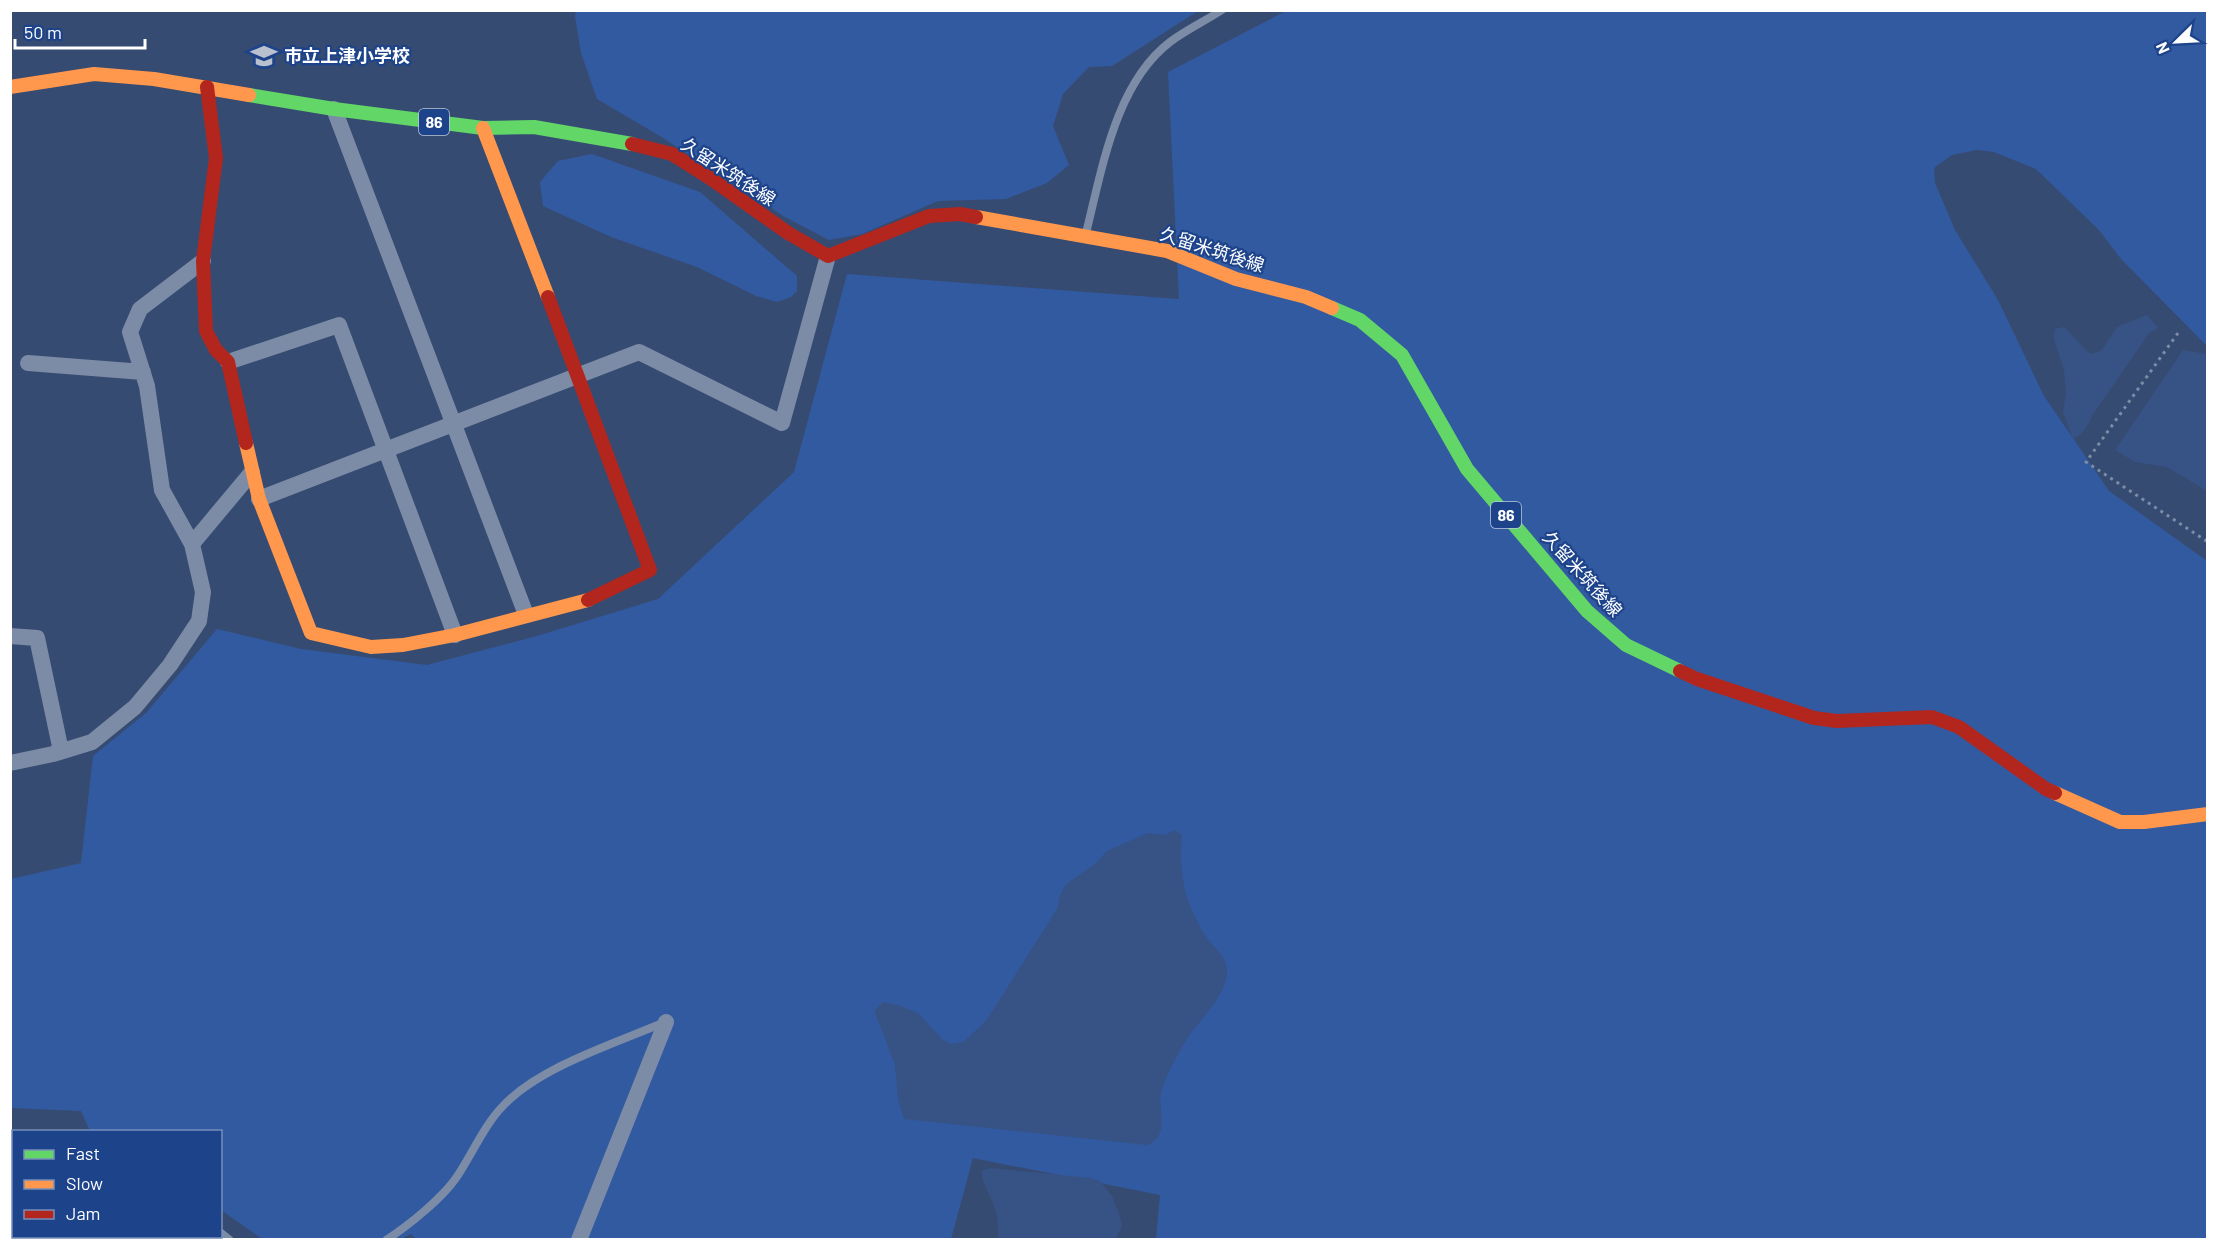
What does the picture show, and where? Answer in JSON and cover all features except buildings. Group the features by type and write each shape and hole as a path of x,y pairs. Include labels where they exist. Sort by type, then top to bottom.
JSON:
{"main road":[{"name":"久留米筑後線","path":"10,87 94,74 207,87 334,109 483,128 534,127 617,140 672,154 788,233 828,256 929,216 960,214 1167,251 1236,279 1306,297 1360,320 1402,356 1467,470 1587,611 1626,645 1697,679 1814,718 1837,721 1932,717 1959,727 2046,789 2120,822 2144,822 2208,814"},
{"path":"207,87 213,115 216,158 203,261 206,331 216,350 228,362 259,499 311,633 371,647 403,645 455,635 587,600 650,570 579,376 483,128"}],"street":[{"path":"334,109 525,612"},
{"path":"259,499 639,352 782,423 828,256"},
{"path":"10,763 92,742 135,707 170,665 200,621 203,592 192,544 162,490 147,386 130,332 140,309 203,261"},
{"path":"228,362 339,326 455,635"},
{"path":"28,363 143,372"},
{"path":"192,544 252,472"},
{"path":"10,636 38,638 61,751"},
{"path":"579,1239 666,1022"}],"lane":[{"path":"1086,237 1110,141 1130,92 1155,56 1171,42 1222,10"},
{"path":"386,1239 416,1218 456,1179 502,1106 518,1092 546,1072 666,1022"}],"path":[{"path":"2178,333 2086,462 2208,542"}],"shaded area":[{"path":"576,10 1198,11 1112,66 1089,67 1063,94 1053,126 1069,165 1047,183 1006,199 938,201 862,234 829,240 785,217 660,136 597,99 581,53"},
{"path":"1286,11 2207,11 2207,346 2121,259 2099,230 2036,169 1994,152 1977,150 1952,155 1934,168 1935,183 1955,230 1998,300 2044,396 2109,491 2207,561 2207,1239 1156,1239 1160,1195 973,1158 951,1239 417,1240 411,1234 399,1240 262,1239 222,1211 222,1130 90,1130 81,1111 11,1108 11,879 81,863 93,756 146,713 217,629 301,649 427,665 537,636 658,599 794,472 847,274 1179,299 1168,72"},
{"path":"592,154 700,192 797,276 797,291 791,297 777,302 756,296 697,267 611,237 543,206 540,182 558,161"},
{"path":"2147,315 2158,328 2149,333 2085,429 2073,439 2063,412 2066,393 2064,369 2054,339 2055,329 2064,327 2090,354 2101,351 2117,327"},
{"path":"2183,350 2207,354 2207,491 2167,467 2135,462 2115,450"},
{"path":"1175,830 1182,835 1182,875 1188,899 1205,935 1226,963 1227,974 1222,991 1187,1039 1167,1076 1160,1100 1161,1130 1154,1141 1147,1145 904,1119 898,1100 895,1065 875,1013 876,1009 883,1002 898,1005 918,1013 943,1040 951,1044 963,1042 986,1021 1057,909 1060,895 1066,884 1095,864 1107,851 1148,833 1165,835"},
{"path":"991,1168 1100,1181 1112,1196 1120,1216 1122,1226 1116,1239 998,1239 996,1214 982,1174 982,1170"}],"traffic: fast":[{"path":"249,95 334,109 483,128 534,127 632,144"},
{"path":"1332,308 1360,320 1402,355 1467,469 1587,611 1626,645 1680,671"}],"traffic: slow":[{"path":"10,87 94,74 154,79 249,95"},
{"path":"483,128 548,297"},
{"path":"976,217 1167,251 1236,279 1306,297 1332,308"},
{"path":"246,443 259,499 311,633 371,647 403,645 455,635 588,600"},
{"path":"2055,793 2120,822 2144,822 2208,814"}],"traffic: jam":[{"path":"207,87 216,158 203,261 206,331 216,350 228,362 246,443"},
{"path":"632,144 672,154 788,233 828,256 929,216 960,214 976,217"},
{"path":"548,297 650,570 588,600"},
{"path":"1680,671 1697,679 1814,718 1837,721 1932,717 1959,727 2046,789 2055,793"}],"place":[{"name":"市立上津小学校","path":"264,56"}]}
